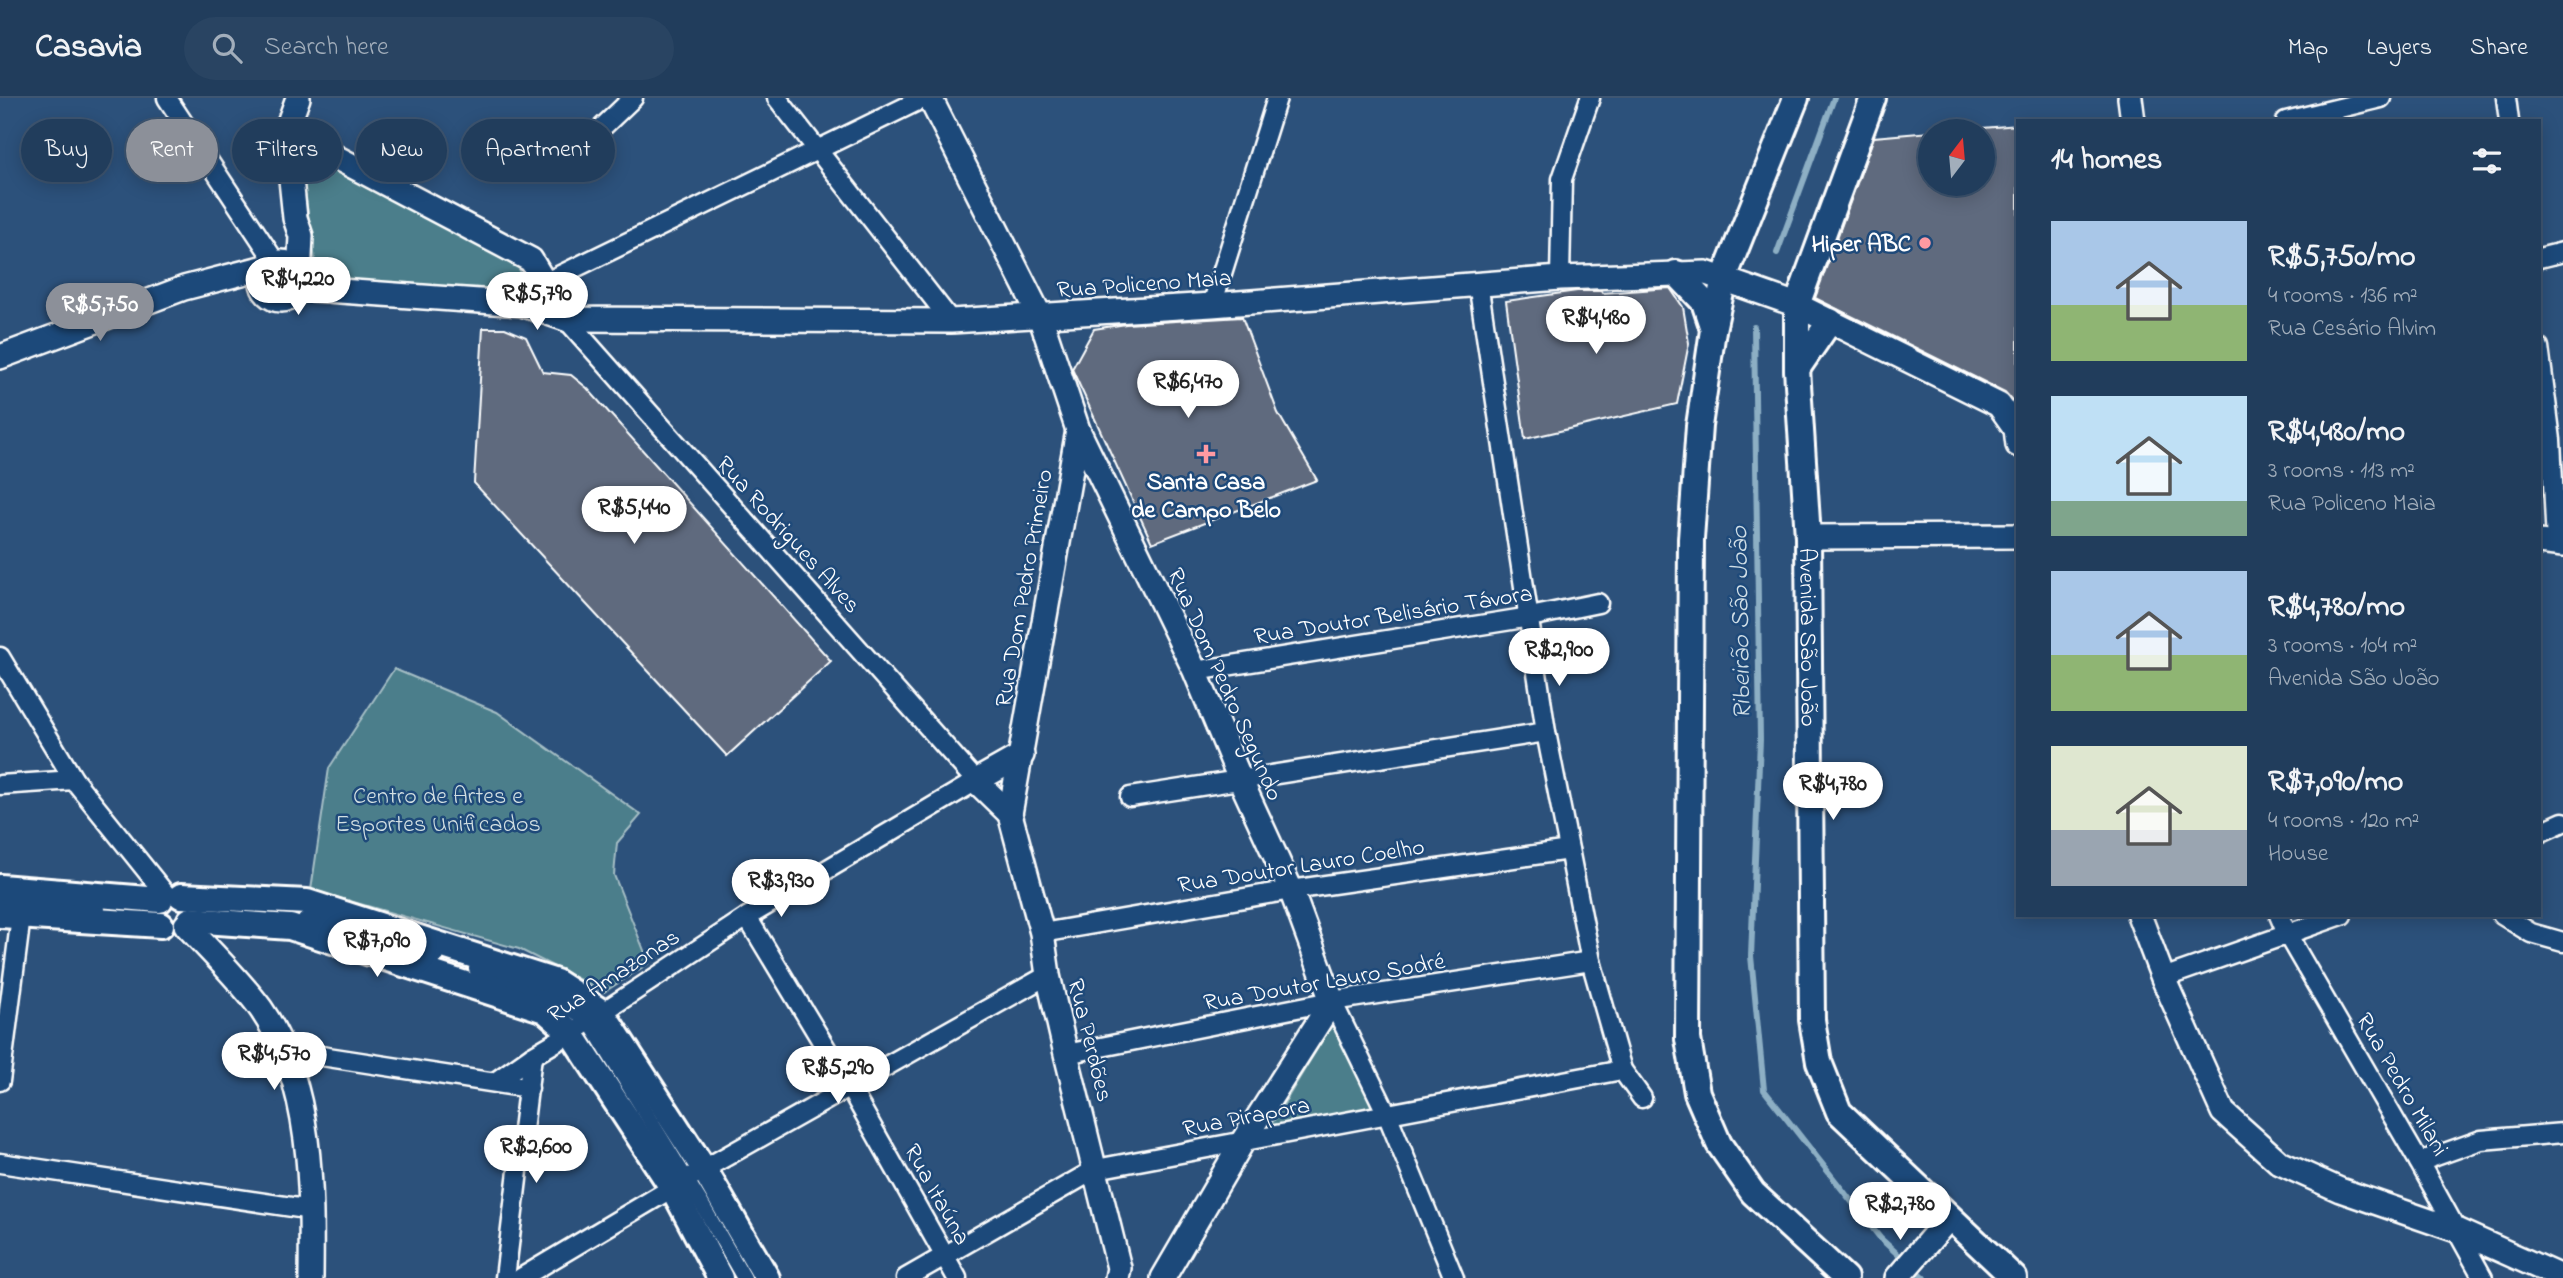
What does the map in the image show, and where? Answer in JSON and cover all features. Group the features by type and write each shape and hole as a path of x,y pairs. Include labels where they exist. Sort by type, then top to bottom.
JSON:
{"main road":[{"path":"1797,98 1724,278 1713,330 1699,426 1691,539 1688,1039 1697,1093 1719,1144 1753,1193 1845,1278"},
{"name":"Avenida São João","path":"1873,98 1797,305 1797,369 1808,537 1812,1020 1819,1062 1839,1112 1942,1226 2014,1278"},
{"path":"1676,273 1704,302 1713,330"},
{"path":"1797,369 1830,321"},
{"path":"0,887 290,926 588,1022 688,1179 720,1278"},
{"path":"11,915 174,910 307,902 556,982 588,1022 688,1179 767,1278"}],"street":[{"path":"167,98 285,272 291,297 279,300 265,291 184,288"},
{"path":"290,119 298,98"},
{"path":"611,119 633,98"},
{"path":"777,98 951,321"},
{"path":"521,304 546,282 924,98"},
{"name":"Rua Dom Pedro Segundo","path":"930,98 1040,316 1078,430 1195,671 1240,779 1291,890 1332,1001"},
{"path":"1212,305 1277,98"},
{"path":"1560,278 1562,179 1590,98"},
{"path":"2130,98 2133,119"},
{"path":"2294,119 2381,98"},
{"path":"2507,98 2510,119"},
{"path":"342,160 531,260 566,319"},
{"path":"265,291 262,280 285,272 301,236 295,218 291,182"},
{"path":"2541,258 2563,252"},
{"path":"0,356 184,288 285,272"},
{"name":"Rua Policeno Maia","path":"285,272 521,304 566,319 951,321 1212,305 1560,278 1706,273 1797,305 1999,405 2016,429"},
{"path":"1478,284 1546,732 1591,961 1622,1070 1642,1098"},
{"name":"Rua Rodrigues Alves","path":"566,319 975,781"},
{"path":"2541,357 2557,439 2553,544"},
{"name":"Rua Dom Pedro Primeiro","path":"1010,814 1078,430"},
{"path":"1068,480 1082,487 1104,484"},
{"path":"1808,537 2016,537"},
{"name":"Rua Doutor Belisário Távora","path":"1195,671 1530,617 1598,603"},
{"path":"0,657 74,780 174,910 261,1009 288,1059 301,1105 312,1210 311,1278"},
{"path":"1130,797 1546,732"},
{"path":"1010,814 975,781 1022,755"},
{"path":"0,785 74,780"},
{"name":"Rua Amazonas","path":"495,1083 532,1056 747,917 975,781"},
{"name":"Rua Perdões","path":"1010,814 1042,933 1048,975 1066,1054 1119,1268 1117,1278"},
{"path":"2541,832 2563,822"},
{"name":"Rua Doutor Lauro Coelho","path":"1042,933 1291,890 1569,850"},
{"path":"0,902 174,910"},
{"path":"0,1081 11,915"},
{"name":"Rua Itaúna","path":"747,917 850,1087 957,1278"},
{"path":"2140,917 2163,978 2222,1112 2280,1163 2340,1190 2456,1230 2563,1278"},
{"name":"Rua Pedro Milani","path":"2280,917 2483,1278"},
{"path":"2163,978 2336,917"},
{"path":"2505,917 2531,933 2563,942"},
{"name":"Rua Doutor Lauro Sodré","path":"1066,1054 1332,1001 1591,961"},
{"path":"521,1278 688,1179 1048,975"},
{"path":"1332,1001 1387,1114 1454,1278"},
{"path":"1163,1278 1243,1141 1332,1001"},
{"path":"288,1059 315,1055 528,1088"},
{"path":"505,1278 532,1056"},
{"name":"Rua Pirapora","path":"906,1278 1096,1169 1622,1070"},
{"path":"2420,1162 2481,1140 2563,1133"},
{"path":"0,1163 312,1210"},
{"path":"688,1179 744,1278"},
{"path":"1897,1278 1942,1226"}],"green space":[{"path":"342,170 356,178 356,182 364,182 518,264 523,282 516,289 330,283 317,273 303,182 342,182"},
{"name":"Centro de Artes e Esportes Unificados","path":"394,669 497,712 641,815 617,843 614,875 649,963 604,992 519,949 311,890 329,768"},
{"path":"1334,1021 1375,1109 1271,1125"}],"building":[{"name":"Hiper ABC","path":"2016,125 2016,405 2005,392 1815,298 1874,137 1918,133 1918,196 1995,196 1995,127"},
{"path":"1670,288 1683,307 1689,343 1677,404 1525,439 1506,301 1577,291 1602,293"},
{"name":"Santa Casa de Campo Belo","path":"1242,317 1278,413 1317,480 1152,543 1072,369 1094,329 1126,324"},
{"path":"483,328 505,328 526,337 543,372 571,375 587,388 831,661 727,756 474,483"}],"waterway":[{"name":"Ribeirão São João","path":"1777,253 1834,98"},
{"name":"Ribeirão São João","path":"1754,327 1760,740 1751,956 1764,1090 1881,1239 1924,1278"}],"place":[{"name":"Hiper ABC","path":"1925,243"},
{"name":"Santa Casa de Campo Belo","path":"1206,454"}]}
